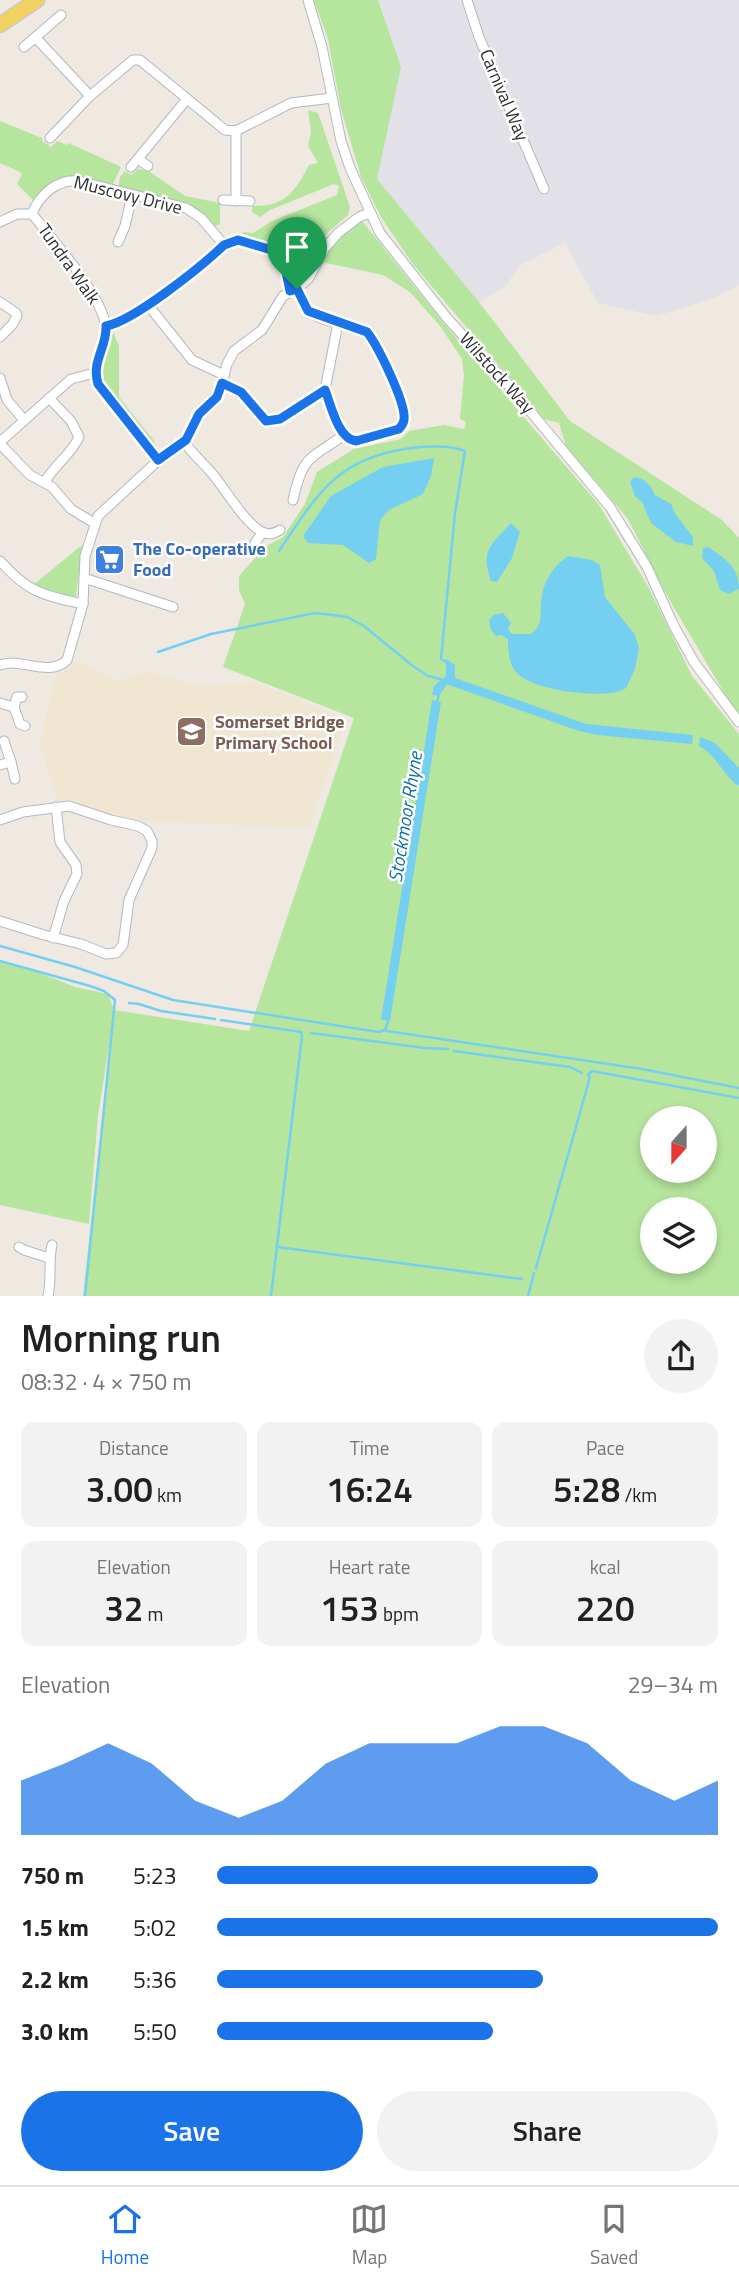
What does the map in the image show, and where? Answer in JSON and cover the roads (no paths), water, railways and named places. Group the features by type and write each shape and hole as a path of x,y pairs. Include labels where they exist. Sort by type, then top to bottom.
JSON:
{"main road":[{"path":"0,25 37,0"}],"street":[{"name":"Wilstock Way","path":"308,0 322,47 341,142 370,213 391,249 610,507 647,567 694,662 739,723"},
{"name":"Carnival Way","path":"467,0 544,189"},
{"path":"24,47 61,15"},
{"path":"36,38 90,96"},
{"path":"50,138 90,96 127,64 140,60 220,128 236,131 281,106 332,97"},
{"path":"131,167 187,99"},
{"path":"236,131 236,201"},
{"path":"138,159 148,166"},
{"name":"Muscovy Drive","path":"32,214 46,193 65,180 79,180 177,205 194,212 208,224 224,245"},
{"path":"118,242 125,226 132,195"},
{"path":"223,200 250,201"},
{"path":"0,665 14,662 51,668 67,660 83,604 85,556 94,523 110,503 158,460 184,442 199,414 217,397 234,351 262,330 278,300 310,278 325,248 338,233 359,217 370,213"},
{"path":"0,222 17,214 32,214"},
{"name":"Tundra Walk","path":"32,214 94,297 106,326 94,373"},
{"path":"106,326 127,319 148,305 224,245 238,240 280,254 294,290 308,311 362,329 371,337 387,367 403,411 404,419 399,429 356,441 344,435 325,390 338,323"},
{"path":"0,302 17,316 0,337"},
{"path":"148,305 192,360 236,388 263,419 270,422 280,419 325,390"},
{"path":"94,523 71,509 45,482 30,475 0,443 71,379 94,373 103,390 158,460"},
{"path":"0,378 7,400 24,421"},
{"path":"45,482 79,437 71,421 50,398"},
{"path":"293,500 304,464 321,449 344,435"},
{"path":"184,442 262,533 275,533 280,530"},
{"path":"255,543 262,533"},
{"path":"0,561 29,588 83,604"},
{"path":"84,578 173,607"},
{"path":"22,697 17,697 14,714 20,724 25,726"},
{"path":"0,703 14,706"},
{"path":"4,741 15,779"},
{"path":"0,765 11,762"},
{"path":"52,938 64,901 76,879 77,869 60,842 56,807"},
{"path":"0,820 23,812 76,807 111,820 138,826 147,831 152,841 146,863 129,900 124,938 120,950 116,953 106,954 81,944 52,938 0,921"},
{"path":"48,1296 52,1245"},
{"path":"21,1251 49,1258"}],"water":[{"path":"434,458 431,476 423,494 389,510 380,520 376,559 369,563 343,545 308,543 303,536 331,496 383,467"},
{"path":"634,477 644,480 655,495 671,504 693,537 693,546 676,542 651,523 642,502 635,496 630,482"},
{"path":"511,523 520,532 512,558 497,582 491,581 487,562 489,549"},
{"path":"708,547 734,569 739,589 729,594 720,590 714,571 702,558 703,548"},
{"path":"568,556 592,560 600,565 605,597 635,635 639,648 635,669 626,688 617,692 576,693 527,680 513,668 508,639 501,635 496,636 491,630 489,621 493,615 503,613 511,623 508,629 512,634 531,634 535,631 540,621 546,583 552,571"},
{"path":"446,659 455,665 455,678 586,724 693,735 692,744 579,731 446,684 440,696 432,695 434,686 446,676"},
{"path":"432,700 441,702 390,1021 381,1020"},
{"path":"700,737 715,743 739,768 739,786 711,755 699,746"}],"waterway":[{"name":"Stockmoor Rhyne","path":"279,551 318,496 332,481 365,460 418,447 446,447 465,451 455,513 441,659 448,663"},
{"path":"158,652 211,634 315,613 347,617 364,626 414,667 428,676 444,680"},
{"name":"Stockmoor Rhyne","path":"437,704 439,693 447,682"},
{"name":"Stockmoor Rhyne","path":"0,946 75,967 173,1000 379,1032 385,1030 389,1018"},
{"path":"0,961 90,986 104,991 115,1000 85,1296"},
{"path":"129,1003 215,1019"},
{"path":"221,1020 301,1032 302,1036 271,1296"},
{"path":"387,1031 642,1069 739,1088"},
{"path":"311,1033 448,1049"},
{"path":"454,1051 570,1067 582,1073"},
{"path":"536,1268 590,1077 588,1075 592,1071 739,1098"},
{"path":"277,1247 522,1279"},
{"path":"528,1296 534,1273"}],"place":[{"name":"The Co-operative Food","path":"110,559"},
{"name":"Somerset Bridge Primary School","path":"192,732"}]}
